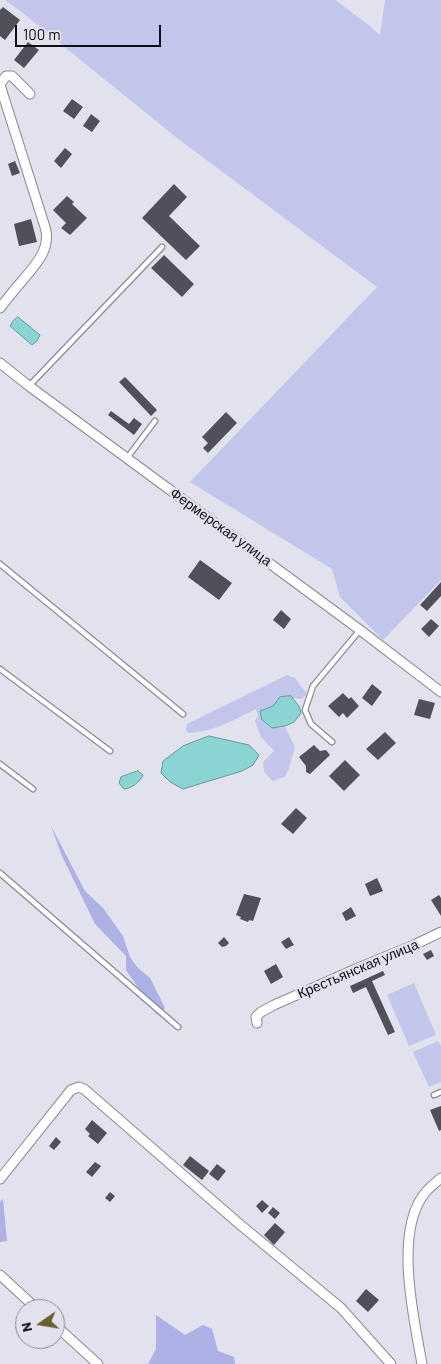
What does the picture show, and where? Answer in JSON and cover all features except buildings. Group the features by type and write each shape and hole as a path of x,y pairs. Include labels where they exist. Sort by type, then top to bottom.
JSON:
{"street":[{"path":"0,308 36,265 47,240 45,226 0,85 6,76 12,76 30,94"},
{"name":"Фермерская улица","path":"0,363 441,692"},
{"name":"Крестьянская улица","path":"257,1023 256,1017 274,1005 441,932"},
{"path":"0,1179 71,1090 75,1087 84,1089 207,1196 341,1308 391,1364"},
{"path":"422,1364 413,1310 408,1265 408,1242 419,1203 427,1190 441,1178"},
{"path":"0,1275 26,1299"},
{"path":"65,1334 98,1364"}],"lane":[{"path":"29,386 162,246"},
{"path":"127,458 155,421"},
{"path":"0,564 183,714"},
{"path":"332,742 311,724 305,710 312,686 360,630"},
{"path":"0,670 110,751"},
{"path":"0,764 33,789"},
{"path":"0,872 178,1027"},
{"path":"434,1095 441,1092"}],"shaded area":[{"path":"5,0 335,0 380,35 385,0 441,0 441,580 383,640 340,597 332,569 190,482 377,287 177,138"},
{"path":"18,317 40,335 32,345 10,326"},
{"path":"287,675 295,678 307,694 302,699 280,697 273,706 260,711 262,721 271,728 285,727 295,747 285,777 272,781 264,771 263,762 274,751 261,737 255,721 258,716 256,709 215,728 188,733 186,730 187,724"},
{"path":"291,696 299,706 301,713 294,722 272,728 262,720 260,711 273,706 280,697"},
{"path":"209,736 249,745 259,755 253,765 242,771 183,789 170,782 161,773 163,761 183,746"},
{"path":"138,771 143,775 140,780 133,786 124,789 119,783 121,777"},
{"path":"51,826 85,891 103,908 123,936 130,957 137,967 150,978 165,1008 160,1014 156,1014 126,970 126,956 95,924 62,856"},
{"path":"414,983 436,1035 409,1046 387,995"},
{"path":"438,1041 441,1046 441,1082 429,1087 413,1052"},
{"path":"3,1199 7,1241 0,1242 0,1202"},
{"path":"156,1315 185,1335 203,1325 212,1329 218,1351 234,1357 235,1364 148,1364 156,1349"}]}
